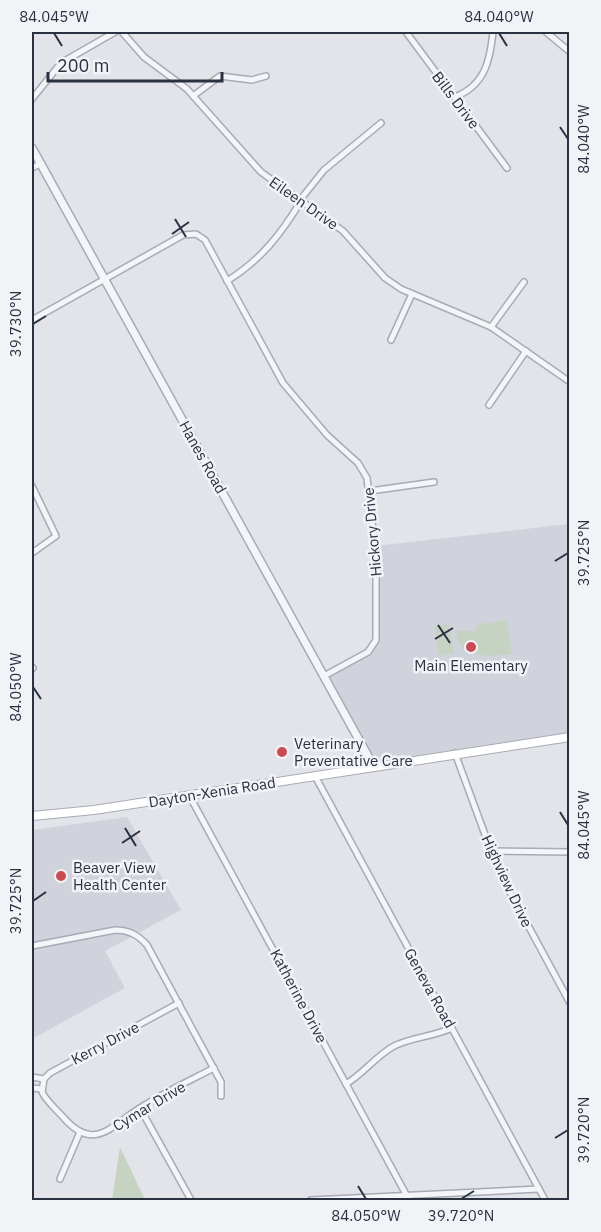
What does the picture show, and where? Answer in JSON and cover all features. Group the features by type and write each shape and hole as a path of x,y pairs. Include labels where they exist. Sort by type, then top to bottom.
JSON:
{"main road":[{"name":"Dayton-Xenia Road","path":"32,816 189,795 570,737"}],"street":[{"path":"32,99 61,63 115,32"},
{"name":"Eileen Drive","path":"122,32 144,57 183,85 194,96 256,167 343,231 385,278 412,294 490,327 570,382"},
{"name":"Bills Drive","path":"406,32 507,168"},
{"path":"455,97 474,86 484,73 489,61 493,32"},
{"path":"546,32 570,52"},
{"path":"194,96 220,76 252,80 266,76"},
{"path":"227,280 250,265 272,245 300,201 324,170 381,123"},
{"name":"Hanes Road","path":"32,148 374,767"},
{"path":"32,168 40,164"},
{"name":"Hickory Drive","path":"32,320 188,234 202,238 283,383 327,435 358,463 366,474 370,491 376,556 376,640 368,652 324,676"},
{"path":"490,327 524,282"},
{"path":"391,340 412,294"},
{"path":"489,405 526,351"},
{"path":"370,491 434,482"},
{"path":"32,486 56,536 32,553"},
{"name":"Highview Drive","path":"455,753 491,851 510,894 570,1003"},
{"name":"Geneva Road","path":"315,776 545,1200"},
{"name":"Katherine Drive","path":"189,795 408,1198"},
{"path":"491,851 570,852"},
{"path":"32,946 115,930 132,933 147,945 221,1082 221,1096"},
{"name":"Kerry Drive","path":"44,1079 50,1073 178,1003"},
{"path":"346,1084 395,1046 410,1040 432,1037 452,1028"},
{"name":"Cymar Drive","path":"80,1132 103,1133 122,1124 140,1108 214,1068"},
{"path":"32,1077 44,1079 42,1089 45,1097 66,1121 80,1132 60,1179"},
{"path":"32,1088 42,1089"},
{"path":"140,1108 191,1200"},
{"path":"311,1200 408,1198 539,1189"}],"shaded area":[{"name":"Main Elementary","path":"569,524 569,737 374,767 324,676 374,645 375,546"},
{"path":"127,817 181,910 105,951 125,988 32,1039 32,830"}],"green space":[{"path":"507,620 512,654 485,656 476,654 463,648 458,641 456,631 475,631 479,624"},
{"path":"449,624 454,653 439,656 434,626"},
{"path":"120,1147 145,1200 112,1200"}],"place":[{"name":"Main Elementary","path":"471,647"},
{"name":"Veterinary Preventative Care","path":"282,752"},
{"name":"Beaver View Health Center","path":"61,876"}]}
